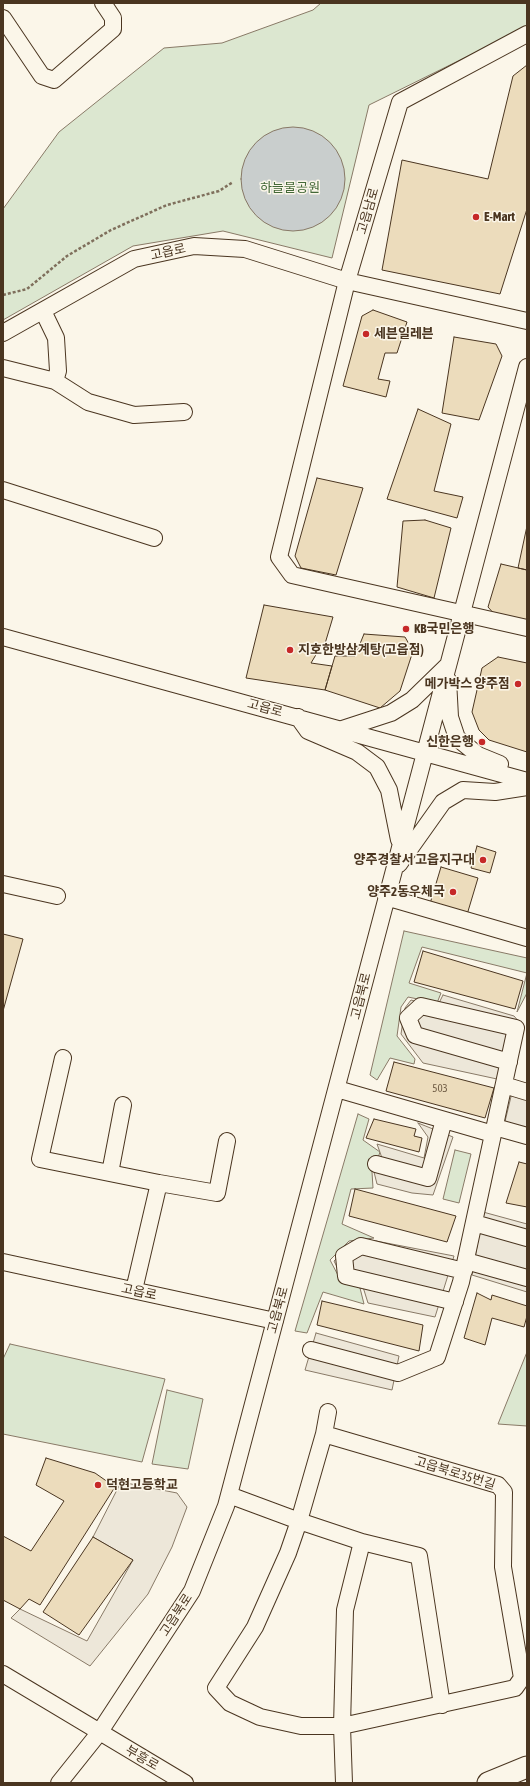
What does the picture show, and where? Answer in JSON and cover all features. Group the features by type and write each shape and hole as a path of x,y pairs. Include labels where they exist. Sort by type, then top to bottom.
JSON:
{"main road":[{"path":"488,1783 527,1767"}],"street":[{"path":"3,18 9,40 42,76 54,80 113,29 113,18 103,3"},
{"name":"고읍남로","path":"462,612 292,575 279,557 347,281 400,102 527,34"},
{"name":"고읍로","path":"3,333 134,259 194,246 245,250 347,281"},
{"path":"347,281 527,321"},
{"path":"43,311 56,338 58,371 55,381"},
{"path":"424,751 527,366"},
{"path":"3,368 55,381 88,402 134,415 184,412"},
{"path":"3,490 154,538"},
{"path":"462,612 527,628"},
{"name":"고읍로","path":"3,637 424,751 527,781"},
{"path":"342,729 391,713 412,700 448,665"},
{"path":"448,665 450,717 458,738 478,754 527,776"},
{"path":"298,717 308,731 357,752 377,767 389,790 400,843"},
{"name":"고읍북로","path":"59,1783 99,1733 192,1591 229,1495 337,1089 424,751"},
{"path":"392,876 443,802 463,790 495,792 527,787"},
{"path":"3,884 57,896"},
{"path":"386,897 527,938"},
{"path":"310,1350 398,1373 437,1357 455,1302 464,1266 474,1223 509,1062 516,1028 421,1006 408,1018 415,1035 509,1062"},
{"path":"63,1058 40,1159 217,1194 228,1141"},
{"path":"504,1085 527,1092"},
{"path":"337,1089 444,1120 527,1136"},
{"path":"110,1173 123,1105"},
{"path":"376,1164 428,1178 444,1120"},
{"path":"134,1290 159,1183"},
{"path":"474,1223 527,1238"},
{"path":"455,1302 346,1276 344,1256 362,1246 527,1278"},
{"name":"고읍로","path":"3,1262 275,1321"},
{"name":"고읍북로35번길","path":"324,1434 498,1485 504,1492 503,1567 522,1678 515,1688 342,1726 301,1726 260,1717 230,1703 216,1688 255,1627 288,1553 299,1521 324,1434 328,1412"},
{"path":"229,1495 362,1542 419,1556 442,1705"},
{"path":"344,1783 342,1726 345,1610 362,1542"},
{"path":"3,1674 99,1733"},
{"name":"부흥로","path":"99,1733 185,1783"},
{"path":"505,1783 527,1778"}],"path":[{"path":"3,295 27,289 67,256 111,230 167,205 219,191 233,182"}],"green space":[{"name":"하늘물공원","path":"321,3 527,3 527,27 369,105 332,258 223,231 133,246 3,320 3,209 59,132 164,48 222,43 313,10"},
{"path":"404,931 527,958 527,973 422,947 409,983 441,993 437,1003 408,997 401,1007 397,1036 415,1059 414,1064 390,1058 377,1080 370,1075"},
{"path":"527,973 527,993 517,1012"},
{"path":"358,1114 369,1119 363,1140 380,1152 378,1158 368,1164 372,1172 373,1188 351,1189 342,1224 374,1238 349,1241 330,1260 340,1279 360,1288 364,1304 323,1292 307,1333 295,1331"},
{"path":"455,1150 471,1154 459,1203 443,1199"},
{"path":"10,1344 165,1379 142,1462 3,1434 3,1359"},
{"path":"527,1352 527,1426 498,1424"},
{"path":"167,1390 203,1399 188,1469 152,1464"}],"shaded area":[{"path":"293,127 313,131 322,135 330,142 337,150 341,159 345,179 341,199 337,208 330,216 322,223 313,227 293,231 273,227 264,223 256,216 249,208 245,199 241,179 245,159 249,150 256,142 264,135 273,131"},
{"path":"443,995 514,1016 521,1024 514,1068 497,1079 423,1063 401,1034 405,1008 411,1000 437,1007"},
{"path":"515,1080 527,1084 527,1141 502,1134"},
{"path":"418,1123 453,1137 433,1195 412,1193 377,1184 372,1164 382,1158 377,1144 424,1158 428,1137"},
{"path":"483,1212 527,1224 527,1292 472,1275"},
{"path":"376,1241 454,1256 435,1317 368,1303 363,1287 342,1277 334,1261 351,1244"},
{"path":"316,1333 399,1356 392,1390 305,1370"},
{"path":"121,1482 177,1493 187,1507 172,1547 148,1594 90,1666 11,1618 20,1609 87,1641 133,1560 93,1537"}],"building":[{"path":"527,65 527,209 500,294 382,270 402,160 488,179 513,76"},
{"path":"373,310 407,322 397,353 385,353 378,379 390,381 386,397 343,386 362,316"},
{"path":"454,337 496,344 502,356 479,420 442,413"},
{"path":"418,409 451,424 434,491 463,497 457,518 387,499"},
{"path":"317,478 363,488 336,575 301,568 295,556"},
{"path":"425,520 451,528 434,598 397,587 403,521"},
{"path":"527,526 527,570 518,568"},
{"path":"501,564 527,570 527,624 496,616 488,607"},
{"path":"264,605 333,617 324,647 301,644 303,652 317,653 311,663 332,666 325,690 246,678"},
{"path":"364,634 405,637 413,651 400,691 380,708 325,690 335,656 355,656"},
{"path":"498,657 527,663 527,752 489,740 479,730 472,712 482,668"},
{"name":"양주경찰서 고읍지구대","path":"477,846 496,852 490,873 471,868"},
{"name":"양주2동우체국","path":"441,867 478,878 466,918 429,907"},
{"path":"3,934 23,939 3,1011"},
{"path":"423,951 523,981 515,1009 414,982"},
{"path":"394,1062 494,1088 485,1118 386,1091"},
{"path":"374,1119 416,1129 414,1136 422,1138 419,1152 366,1138"},
{"path":"519,1162 527,1164 527,1207 506,1203"},
{"path":"355,1189 456,1216 447,1242 349,1216"},
{"path":"477,1293 491,1300 492,1295 527,1306 527,1316 524,1327 492,1318 485,1345 464,1338"},
{"path":"322,1301 423,1325 419,1351 317,1325"},
{"path":"46,1458 95,1473 115,1487 40,1605 29,1599 20,1609 3,1600 3,1536 31,1551 64,1501 36,1485"},
{"path":"93,1537 133,1560 79,1635 43,1612"}],"place":[{"name":"E-Mart","path":"476,217"},
{"name":"세븐일레븐","path":"366,334"},
{"name":"KB국민은행","path":"406,629"},
{"name":"지호한방삼계탕(고읍점)","path":"290,650"},
{"name":"메가박스 양주점","path":"518,684"},
{"name":"신한은행","path":"482,742"},
{"name":"양주경찰서 고읍지구대","path":"483,860"},
{"name":"양주2동우체국","path":"453,892"},
{"name":"덕현고등학교","path":"98,1485"}]}
